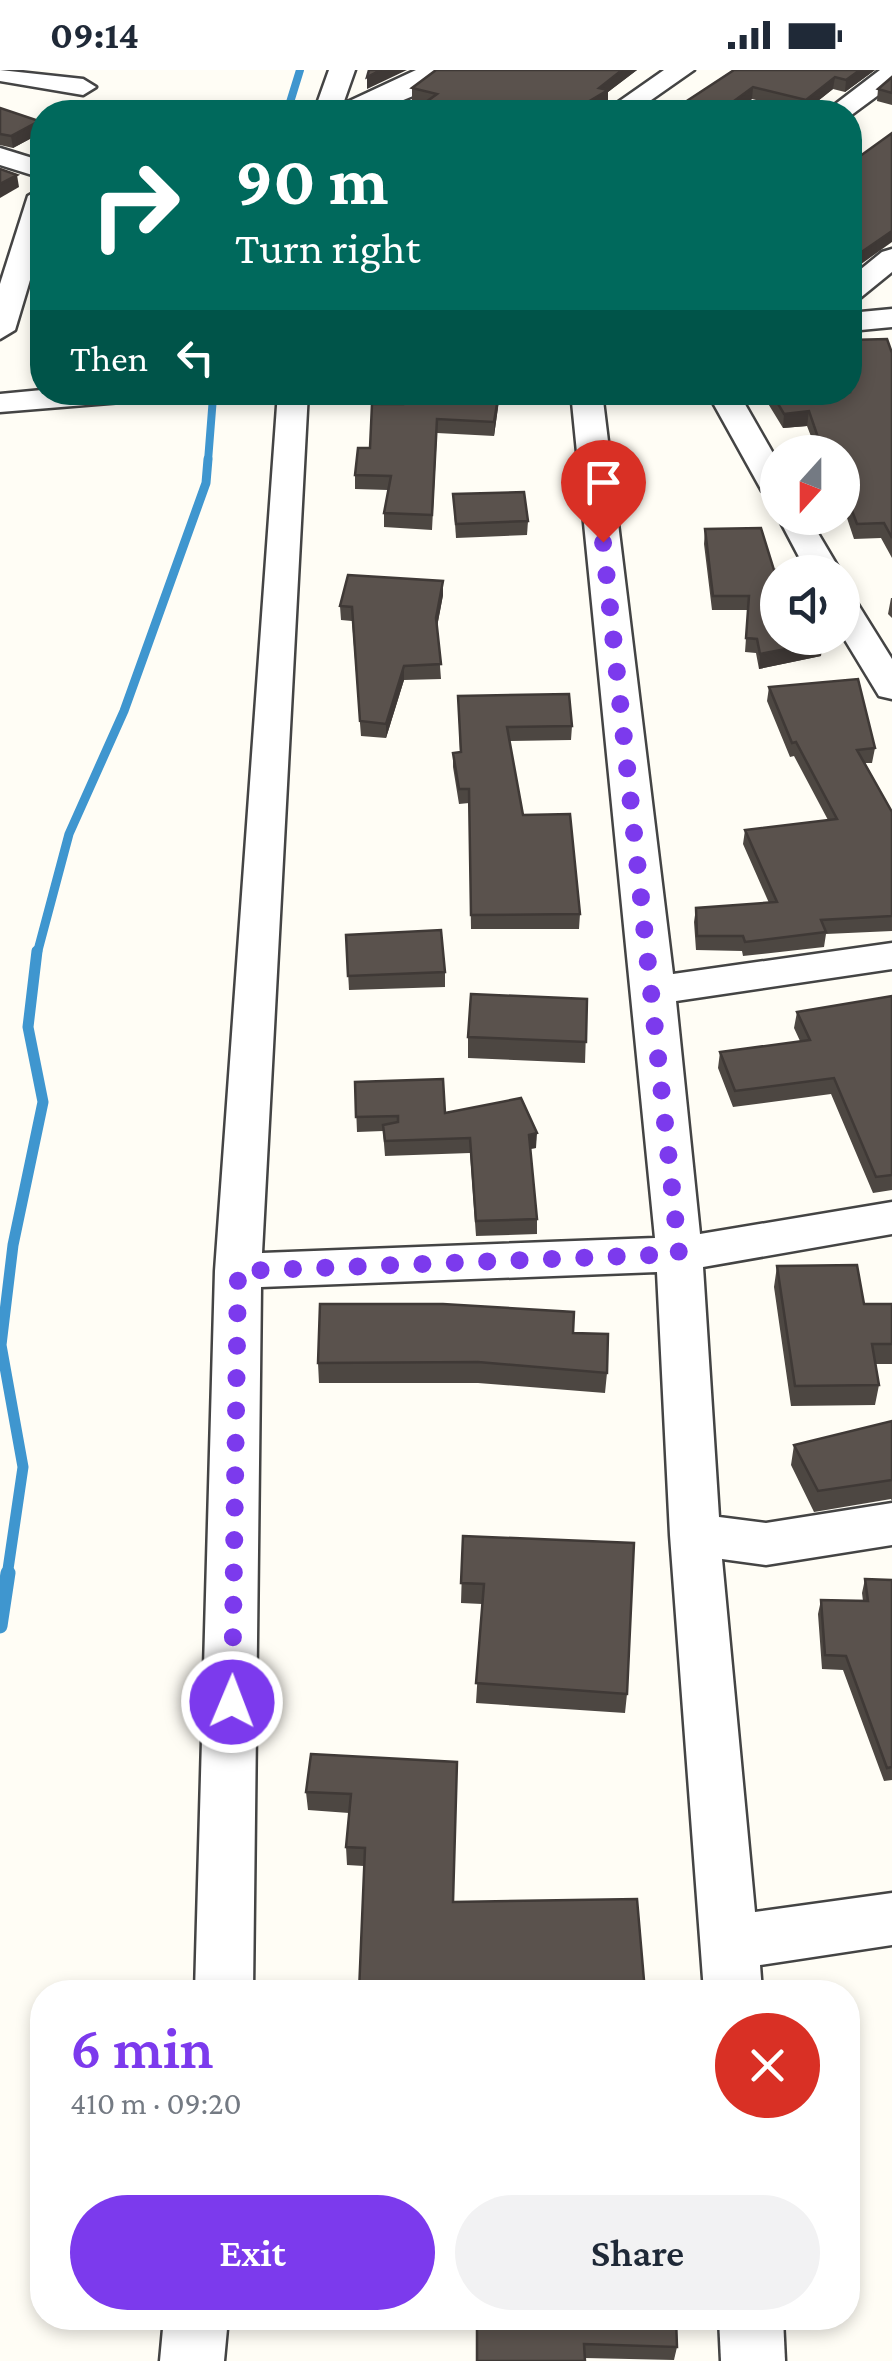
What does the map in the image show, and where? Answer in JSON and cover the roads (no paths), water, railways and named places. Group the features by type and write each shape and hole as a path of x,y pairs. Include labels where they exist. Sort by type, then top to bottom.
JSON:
{"street":[{"path":"331,100 342,70"},
{"path":"377,100 434,70"},
{"path":"636,100 681,70"},
{"path":"0,72 87,79"},
{"path":"855,100 892,73"},
{"path":"0,156 30,166"},
{"path":"0,330 10,269 30,223"},
{"path":"862,282 892,258"},
{"path":"862,321 892,318"},
{"path":"0,404 30,401"},
{"path":"225,1980 238,1271 292,405"},
{"path":"587,405 654,990 679,1254 696,1535 732,1967 892,1919"},
{"path":"729,405 760,459"},
{"path":"860,635 892,688"},
{"path":"654,990 892,956"},
{"path":"238,1271 679,1254 892,1218"},
{"path":"696,1535 766,1544 892,1524"},
{"path":"192,2361 195,2330"},
{"path":"752,2330 753,2361"}],"waterway":[{"path":"291,100 300,70"},
{"path":"208,461 212,405"},
{"path":"37,954 69,834 124,711 206,483 208,459"},
{"path":"7,1576 23,1467 1,1345 13,1245 43,1102 28,1027 37,951"},
{"path":"0,1626 8,1573"}]}
